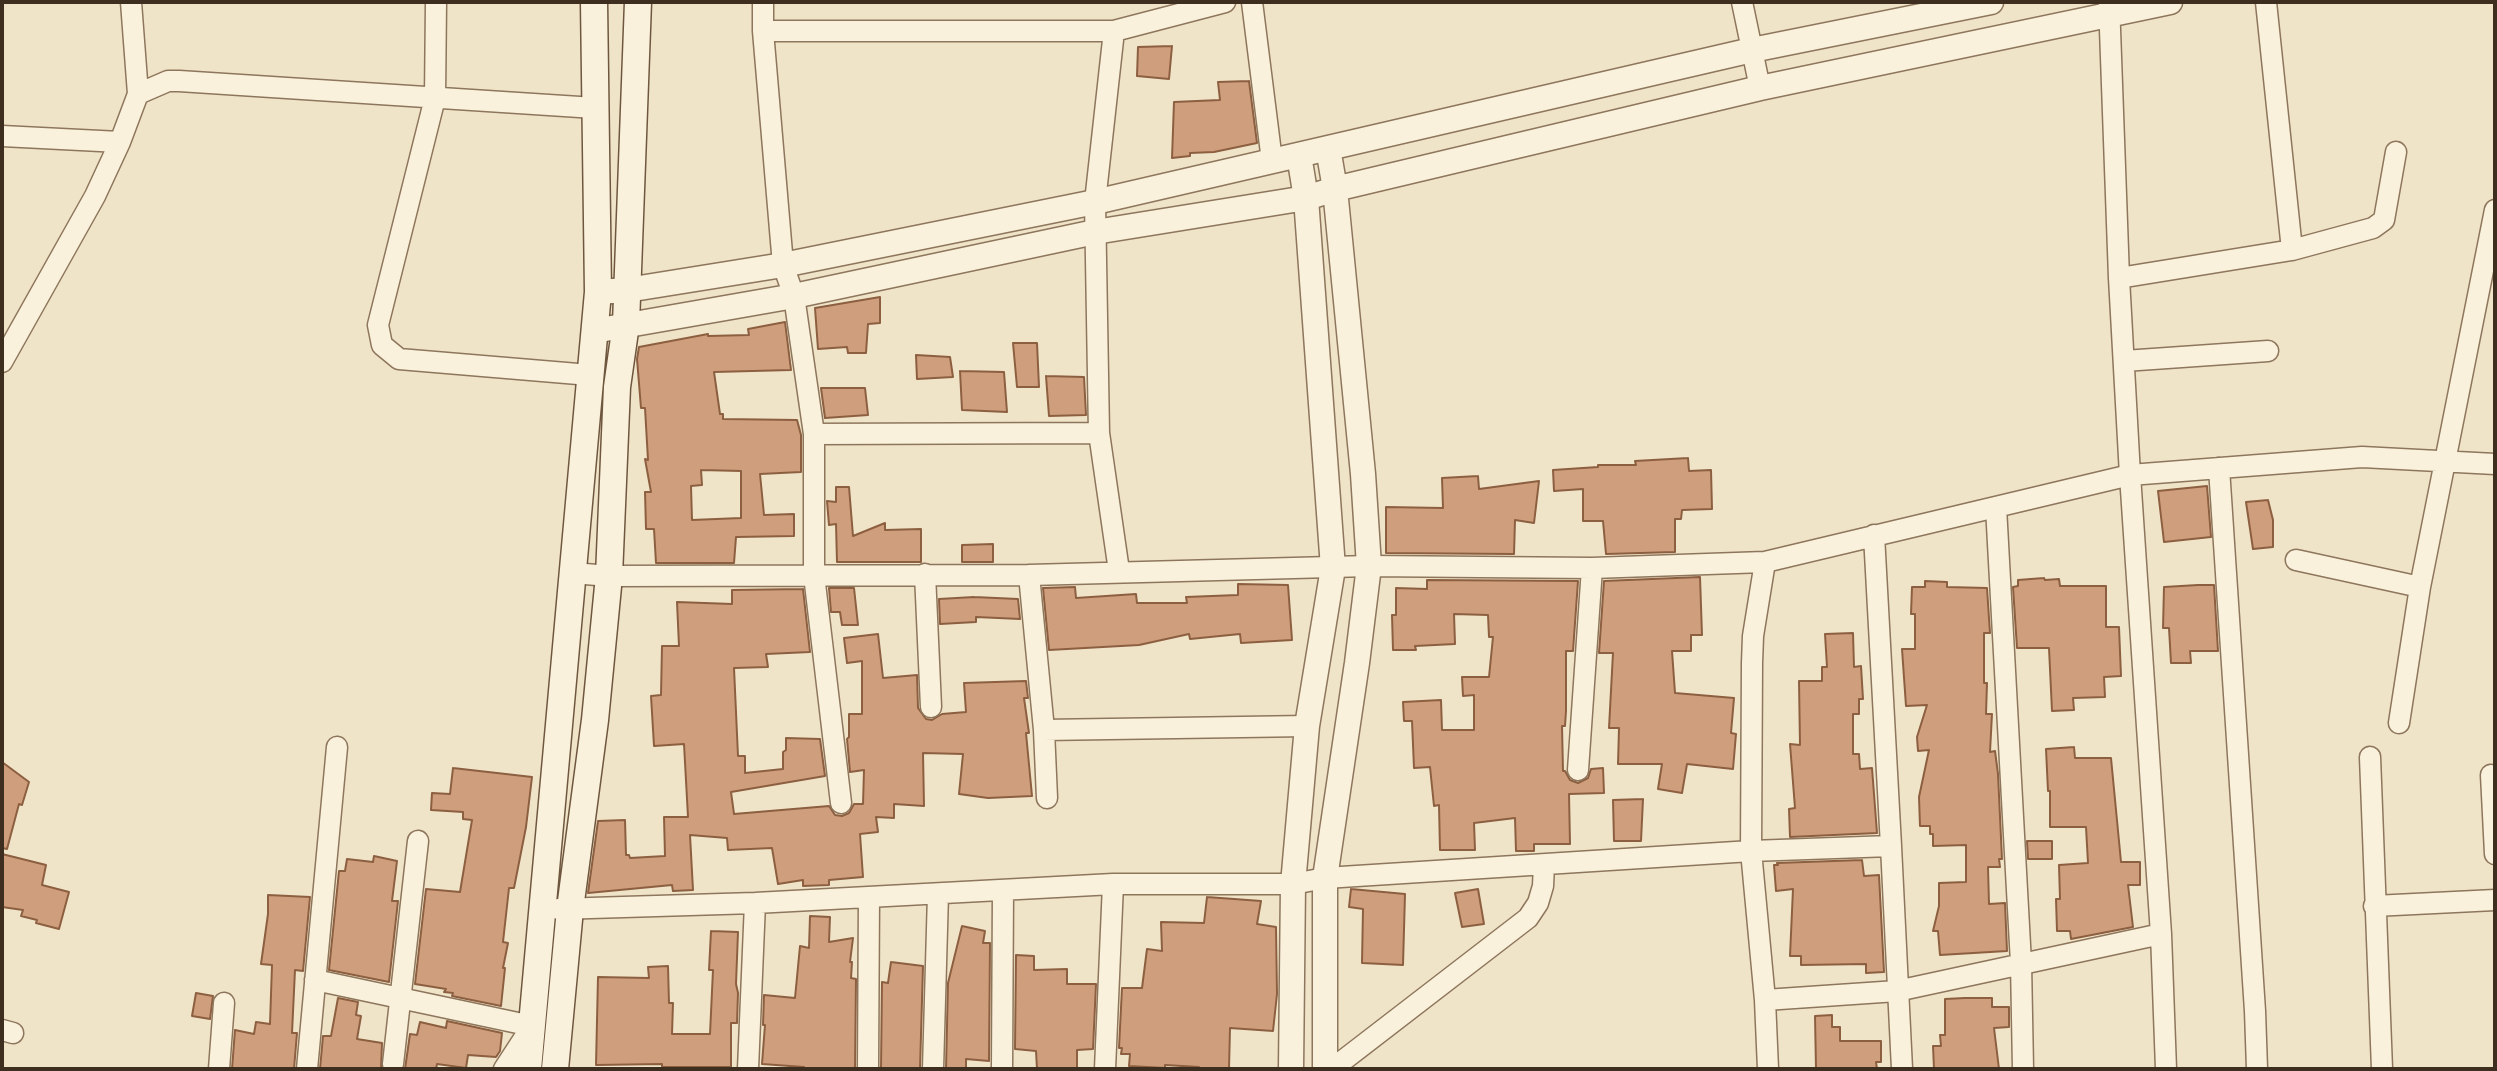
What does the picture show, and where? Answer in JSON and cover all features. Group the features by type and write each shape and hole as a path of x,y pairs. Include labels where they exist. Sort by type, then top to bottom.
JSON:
{"main road":[{"path":"512,1068 532,1026 598,292 594,2"},
{"path":"555,1069 570,909 595,720 609,576 617,387 626,324 638,2"}],"street":[{"path":"2,362 95,196 138,94 131,2"},
{"path":"436,2 435,98 378,325 382,345 399,359 590,375"},
{"path":"763,2 783,265 794,296 814,434 814,575 841,803"},
{"path":"763,31 1114,31 1225,2"},
{"path":"1252,2 1272,161"},
{"path":"1742,2 1760,88"},
{"path":"598,292 783,265 1095,202 1752,50 1991,2"},
{"path":"594,331 794,296 1095,232 1306,198 1760,88 2109,8 2170,2"},
{"path":"2266,2 2292,250"},
{"path":"2109,8 2119,278 2161,934 2166,1069"},
{"path":"1114,31 1095,202 1095,232 1099,433 1119,571"},
{"path":"138,94 168,81 179,81 595,108"},
{"path":"2,136 120,142"},
{"path":"1325,1069 1325,878 1369,566 1363,474 1335,189 1328,148"},
{"path":"2119,278 2292,250 2373,228 2384,220 2396,152"},
{"path":"1291,1069 1293,884 1307,726 1333,568 1306,198 1299,155"},
{"path":"2399,723 2420,587 2495,210"},
{"path":"2124,361 2268,351"},
{"path":"814,434 1099,433"},
{"path":"573,573 609,576 1029,575 1369,566 1592,568 1765,562 2130,475 2362,457 2495,464"},
{"path":"2219,468 2257,1069"},
{"path":"1996,507 2021,963 2023,1069"},
{"path":"1874,535 1902,1069"},
{"path":"2296,560 2420,587"},
{"path":"1765,562 1752,649 1751,851 1768,1069"},
{"path":"1578,770 1592,568"},
{"path":"925,574 931,707"},
{"path":"1029,575 1044,730 1047,798"},
{"path":"1044,730 1307,726"},
{"path":"307,1069 337,747"},
{"path":"2370,757 2382,1069"},
{"path":"2491,775 2495,854"},
{"path":"393,1064 418,841"},
{"path":"542,908 755,903 1113,884 1293,884 1325,878 1751,851 1891,846"},
{"path":"1332,1069 1528,918 1538,903 1544,865"},
{"path":"1105,1069 1113,884"},
{"path":"1002,1069 1003,890"},
{"path":"933,1069 938,894"},
{"path":"868,1069 869,897"},
{"path":"2374,906 2495,900"},
{"path":"748,1069 755,903"},
{"path":"1765,1000 1897,991 2161,934"},
{"path":"315,980 532,1026"},
{"path":"219,1069 224,1003"}],"building":[{"path":"1172,46 1169,79 1137,76 1138,47"},
{"path":"1249,81 1257,143 1172,158 1174,102 1220,100 1218,82"},
{"path":"880,297 880,323 868,324 866,353 848,353 847,347 818,349 815,308"},
{"path":"785,322 791,370 714,372 720,414 723,414 723,419 797,420 801,435 801,472 760,474 764,515 794,514 794,536 736,537 734,563 656,563 654,529 646,529 645,492 651,492 645,459 648,460 645,408 641,408 637,359 639,347 708,334 749,335 748,329","holes":["701,470 741,471 741,518 692,520 691,486 702,485"]},
{"path":"1013,343 1037,343 1039,387 1017,387"},
{"path":"916,355 950,357 953,377 917,379"},
{"path":"960,371 1004,372 1007,412 962,410"},
{"path":"1046,376 1084,377 1086,415 1049,416"},
{"path":"821,388 865,388 868,415 825,418"},
{"path":"1688,458 1689,471 1711,470 1712,509 1682,510 1681,519 1675,519 1675,552 1606,554 1603,521 1583,521 1583,489 1554,491 1553,470"},
{"path":"1478,476 1479,489 1539,481 1534,523 1515,520 1514,554 1386,553 1386,507 1443,508 1442,478"},
{"path":"2207,486 2211,537 2164,542 2158,491"},
{"path":"836,487 849,487 853,536 885,523 885,530 921,529 921,562 837,562 836,524 829,525 827,501 836,502"},
{"path":"2268,500 2273,520 2273,547 2253,549 2246,502"},
{"path":"993,544 993,562 962,562 962,545"},
{"path":"1700,577 1702,635 1691,635 1691,651 1672,651 1675,693 1734,698 1731,733 1736,734 1733,769 1687,764 1682,793 1658,789 1662,764 1618,764 1619,728 1609,728 1613,653 1599,653 1604,581"},
{"path":"2059,579 2060,586 2106,586 2106,627 2119,627 2121,676 2104,677 2105,697 2073,698 2074,710 2052,711 2049,648 2017,648 2013,587 2018,586 2018,580"},
{"path":"1427,580 1578,581 1573,651 1566,651 1563,771 1570,780 1578,783 1588,778 1591,769 1603,768 1604,793 1569,794 1570,844 1534,844 1534,851 1516,851 1515,818 1474,823 1475,850 1440,850 1439,805 1434,806 1430,767 1414,768 1412,721 1404,721 1403,702 1441,700 1442,730 1474,730 1474,695 1463,696 1462,677 1489,677 1493,637 1489,637 1488,615 1454,614 1455,644 1393,650 1392,615 1396,615 1396,588 1427,589"},
{"path":"1925,581 1947,582 1947,587 1987,588 1990,633 1984,633 1984,683 1987,683 1986,714 1992,714 1990,752 1995,751 1998,774 2002,859 1999,859 2000,867 1988,867 1989,904 2005,903 2007,951 1940,955 1938,931 1933,931 1939,906 1939,883 1966,882 1966,845 1933,846 1930,826 1920,826 1919,797 1929,750 1918,751 1917,737 1927,705 1906,706 1902,649 1915,649 1912,587 1925,587"},
{"path":"1238,584 1288,585 1292,640 1241,643 1240,634 1190,639 1189,634 1139,645 1049,650 1043,588 1075,587 1076,598 1136,594 1137,603 1187,603 1186,597 1238,595"},
{"path":"2214,585 2218,651 2190,651 2191,663 2171,663 2169,628 2163,628 2164,587"},
{"path":"829,588 854,588 858,625 842,625 840,612 831,612"},
{"path":"803,589 810,652 766,654 768,667 734,668 738,756 745,756 745,773 783,769 786,738 820,739 825,776 731,792 734,814 829,806 835,815 842,816 849,813 854,804 863,804 864,770 850,772 847,739 849,714 862,714 862,661 847,663 844,638 878,634 883,678 917,675 918,708 926,719 966,712 964,683 1026,681 1028,698 1024,698 1032,796 988,798 959,794 963,754 923,753 924,806 894,804 894,818 876,817 878,832 860,834 863,877 829,880 829,885 803,886 803,880 778,884 772,848 728,850 727,838 690,835 693,890 673,891 672,885 588,893 598,821 625,820 626,855 630,858 665,856 664,817 688,817 684,744 654,746 651,696 661,695 662,646 679,646 677,602 732,604 732,590"},
{"path":"939,599 1018,599 1020,619 976,617 976,622 940,624"},
{"path":"1853,633 1854,667 1861,666 1863,699 1859,699 1859,714 1853,714 1853,754 1859,754 1860,769 1872,768 1877,833 1790,837 1789,809 1795,808 1790,744 1800,745 1799,681 1822,681 1822,667 1827,667 1825,634"},
{"path":"2074,747 2075,758 2111,758 2121,862 2140,862 2140,885 2128,885 2133,927 2071,939 2070,931 2057,931 2059,865 2088,863 2086,827 2050,827 2046,749"},
{"path":"2,762 29,782 22,805 19,804 7,849 2,848"},
{"path":"453,768 532,777 514,888 509,888 503,942 508,943 501,1006 452,996 453,993 444,992 446,989 415,984 426,889 460,892 472,820 463,819 463,812 431,810 432,793 450,794"},
{"path":"1643,799 1641,841 1614,841 1613,800"},
{"path":"2027,841 2052,841 2052,859 2028,859"},
{"path":"2,854 46,865 42,885 69,892 59,929 21,916 23,910 2,907"},
{"path":"374,856 397,861 392,901 398,901 389,982 329,970 339,871 345,871 347,859 373,862"},
{"path":"1862,860 1864,876 1879,875 1884,972 1866,973 1866,964 1801,965 1801,956 1790,956 1793,889 1776,891 1774,865"},
{"path":"1351,889 1405,894 1403,965 1362,963 1363,909 1349,907"},
{"path":"1478,889 1484,924 1462,927 1455,893"},
{"path":"268,895 310,897 303,971 295,970 292,1033 297,1033 294,1069 232,1069 235,1030 254,1034 256,1022 270,1024 272,965 261,964"},
{"path":"1207,897 1261,901 1257,924 1276,927 1277,994 1273,1031 1230,1028 1229,1069 1129,1066 1130,1054 1121,1054 1122,1048 1119,1048 1122,988 1142,988 1147,949 1162,951 1161,922 1204,923"},
{"path":"810,916 830,917 829,942 853,938 850,962 851,978 856,979 855,1069 804,1069 762,1064 764,995 795,998 800,946 809,948"},
{"path":"962,926 985,931 983,943 990,943 989,1061 966,1059 966,1069 946,1069 948,983"},
{"path":"711,931 738,932 737,1023 731,1023 731,1067 596,1065 598,977 649,978 648,967 668,966 669,1003 673,1003 672,1034 710,1034"},
{"path":"1016,955 1034,956 1034,970 1067,969 1067,984 1096,984 1093,1049 1077,1050 1077,1069 1037,1069 1036,1051 1015,1049"},
{"path":"891,962 923,966 920,1069 881,1069 882,982 888,983"},
{"path":"196,993 213,996 210,1019 192,1016"},
{"path":"338,998 358,1002 356,1015 361,1016 357,1039 382,1043 381,1069 320,1069 323,1036 331,1036"},
{"path":"1992,998 1992,1007 2009,1007 2009,1027 1994,1028 1999,1069 1934,1069 1933,1046 1941,1046 1940,1035 1945,1035 1945,999"},
{"path":"1832,1015 1832,1027 1840,1027 1840,1041 1881,1041 1881,1062 1876,1062 1877,1069 1816,1069 1815,1016"},
{"path":"447,1021 502,1033 500,1051 496,1057 468,1055 466,1068 437,1064 436,1069 405,1069 410,1034 417,1035 420,1022 446,1028"}]}
